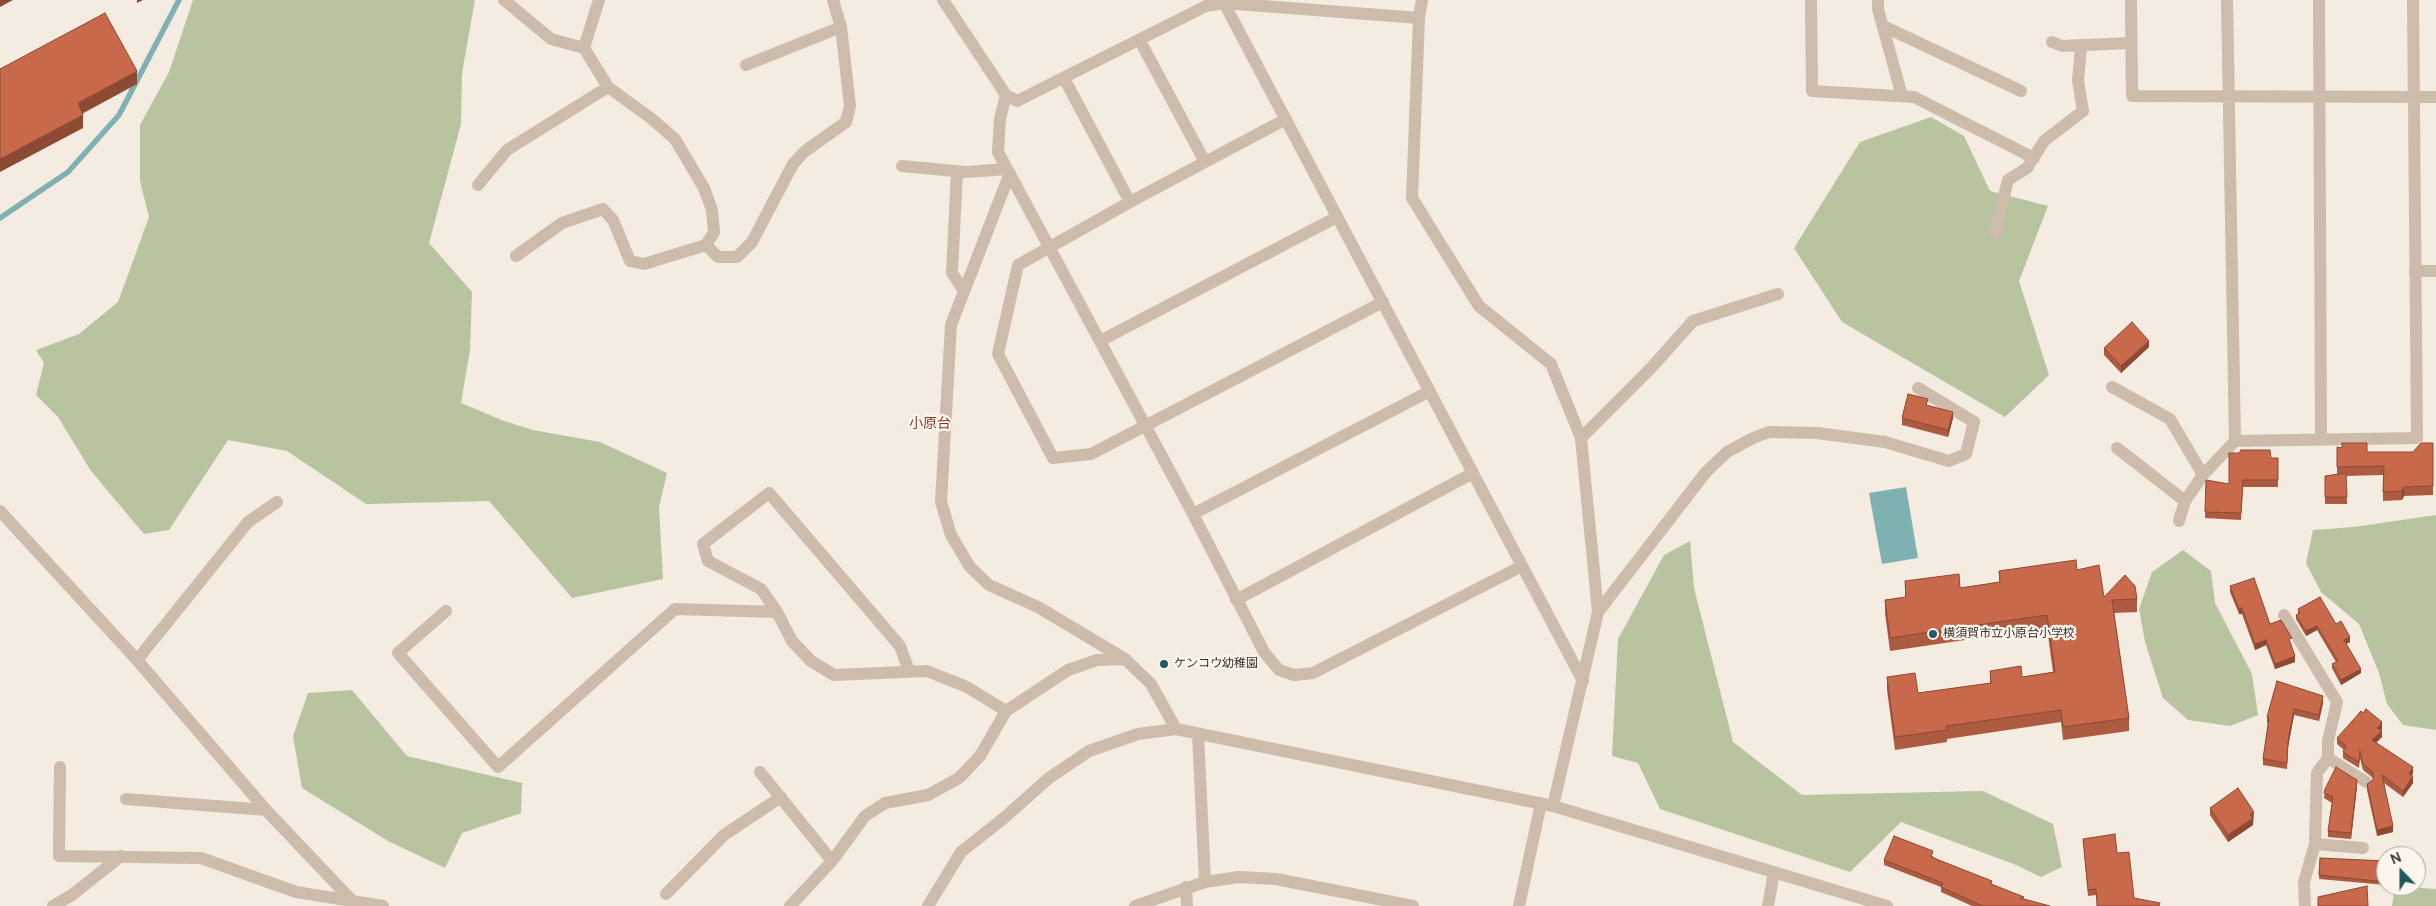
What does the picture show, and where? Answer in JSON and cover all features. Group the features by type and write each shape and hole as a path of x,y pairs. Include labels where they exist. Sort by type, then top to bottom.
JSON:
{"street":[{"path":"504,0 551,39 584,48 608,87 652,119 675,139 704,188 712,210 714,232 706,245 644,264 630,262 613,220 602,209 562,223 516,256"},
{"path":"584,48 599,0"},
{"path":"706,245 718,257 737,257 752,242 793,164 804,152 846,122 850,106 841,27 833,0"},
{"path":"943,0 1006,95 1017,101 1065,80 1206,6 1224,3 1419,18"},
{"path":"1422,0 1419,18 1412,198 1480,306 1551,364 1581,438 1598,612 1583,681 1518,906"},
{"path":"1811,0 1812,91 1914,96 2034,158"},
{"path":"1878,0 1882,26 1902,96"},
{"path":"2131,0 2132,96 2436,97"},
{"path":"2179,521 2185,501 2203,474 2234,441 2227,0"},
{"path":"2319,0 2321,438"},
{"path":"2234,441 2321,438 2417,438 2413,0"},
{"path":"1224,3 1583,681"},
{"path":"1882,26 2021,91"},
{"path":"746,65 841,27"},
{"path":"1140,41 1205,162"},
{"path":"2052,42 2062,46 2132,44"},
{"path":"1995,233 2008,180 2027,168 2044,141 2083,111 2078,81 2081,46"},
{"path":"1065,80 1130,202"},
{"path":"478,185 507,150 608,87"},
{"path":"1006,95 1000,119 998,152 1193,514 1264,652 1278,670 1294,675 1313,673 1522,566"},
{"path":"1286,119 1130,202 1018,265 998,354 1053,458 1091,454 1383,302"},
{"path":"902,166 957,171 1008,171"},
{"path":"957,171 952,273 964,291"},
{"path":"1008,171 951,325 941,502 951,534 970,567 989,585 1038,607 1125,659 1151,684 1176,729"},
{"path":"1100,340 1337,217"},
{"path":"2415,271 2436,270"},
{"path":"1581,438 1651,368 1693,321 1778,294"},
{"path":"2112,387 2170,419 2203,474"},
{"path":"1598,612 1706,472 1727,452 1753,438 1769,432 1817,433 1884,442 1949,461 1966,454 1974,422 1918,388"},
{"path":"1193,514 1430,391"},
{"path":"2117,448 2185,501"},
{"path":"1236,600 1473,474"},
{"path":"909,671 900,646 769,493 704,544 708,561 761,589 777,612 792,641 811,661 834,674 927,671 967,687 1006,711"},
{"path":"137,660 248,522 277,502"},
{"path":"0,511 137,660 266,810 355,904"},
{"path":"446,611 398,654 498,767 675,609 777,612"},
{"path":"2284,616 2337,702 2328,741 2328,758 2317,773 2314,844 2304,882 2305,906"},
{"path":"790,906 832,861 864,816 885,803 928,795 959,778 980,756 1006,711 1068,670 1097,660 1125,659"},
{"path":"928,906 961,852 1004,818 1049,778 1089,751 1138,734 1176,729 1547,804 1887,906"},
{"path":"1198,734 1205,882"},
{"path":"2328,758 2366,782"},
{"path":"60,767 59,856 201,858 296,892 355,904 383,906"},
{"path":"760,772 832,861"},
{"path":"666,894 724,835 781,797"},
{"path":"126,799 266,810"},
{"path":"2314,844 2363,848"},
{"path":"53,906 72,895 121,856"},
{"path":"1768,906 1774,872"},
{"path":"1135,906 1186,887 1238,877 1276,879 1413,906"},
{"path":"1186,887 1187,906"}],"green space":[{"path":"193,0 475,0 462,73 461,124 429,243 472,292 470,350 461,403 504,421 533,430 600,442 667,473 659,507 663,579 572,598 489,501 366,504 287,451 228,440 169,530 144,534 91,471 58,417 36,395 44,363 36,350 79,334 118,302 149,217 140,181 140,125 169,72"},
{"path":"1931,117 1964,136 1990,191 2048,206 2019,281 2049,375 2005,417 1842,322 1794,248 1860,142"},
{"path":"2436,515 2436,730 2403,725 2387,704 2379,673 2359,624 2321,592 2306,563 2313,530 2354,527"},
{"path":"1690,541 1694,588 1733,742 1802,795 1983,791 2053,824 2062,867 2041,877 2016,865 1901,822 1850,872 1660,809 1638,763 1612,756 1618,639 1664,555"},
{"path":"2183,550 2211,571 2215,603 2252,674 2258,715 2230,726 2188,720 2163,698 2145,642 2139,609 2152,572"},
{"path":"352,690 407,756 522,783 521,813 462,833 445,868 388,841 302,788 293,736 308,693"},
{"path":"2426,888 2436,889 2436,906 2392,906 2394,896 2426,896"}],"water":[{"path":"1906,487 1918,558 1882,564 1869,493"}],"building":[{"path":"105,13 137,71 78,103 83,115 0,159 0,69"},
{"path":"2132,322 2149,341 2121,366 2104,348"},
{"path":"1908,394 1928,399 1926,405 1953,412 1948,430 1902,418"},
{"path":"2342,443 2367,443 2367,452 2413,452 2421,443 2433,443 2433,486 2404,487 2402,491 2383,492 2384,466 2337,467 2337,447 2342,448"},
{"path":"2241,450 2270,450 2271,458 2278,458 2278,480 2243,480 2241,513 2205,512 2206,480 2229,484 2229,453 2239,453"},
{"path":"2346,473 2347,497 2325,497 2325,476"},
{"path":"2076,560 2077,570 2099,565 2104,597 2125,575 2135,586 2137,599 2112,600 2129,718 2063,727 2061,710 1946,726 1947,730 1895,737 1887,677 1915,673 1918,693 1991,683 1990,671 2021,666 2022,677 2055,672 2047,615 1890,638 1885,600 1906,597 1905,581 1959,574 1960,588 2000,582 1999,571"},
{"path":"2254,578 2270,624 2281,620 2292,638 2289,639 2295,656 2275,664 2266,640 2255,644 2242,608 2239,609 2230,586"},
{"path":"2320,597 2336,624 2341,621 2350,637 2344,640 2361,669 2341,680 2332,664 2338,661 2317,626 2306,631 2296,615 2300,613 2298,609"},
{"path":"2277,681 2323,696 2319,715 2294,709 2288,741 2287,763 2263,759 2269,718 2267,717"},
{"path":"2366,709 2382,722 2377,728 2382,731 2372,740 2413,767 2409,774 2413,776 2403,791 2382,775 2393,826 2377,830 2367,784 2373,780 2373,772 2363,764 2360,751 2359,762 2343,752 2346,746 2337,738 2361,711 2363,713"},
{"path":"2336,767 2357,780 2351,833 2328,831 2333,797 2324,793"},
{"path":"2238,788 2254,812 2250,814 2253,818 2228,835 2210,808"},
{"path":"2115,834 2117,853 2129,852 2134,898 2160,903 2159,906 2097,906 2096,889 2088,890 2083,839"},
{"path":"1894,836 1933,851 1931,857 1992,881 1991,884 2024,897 2020,898 2050,906 1983,906 1941,887 1943,883 1884,860"},
{"path":"2320,858 2376,861 2376,881 2319,875"},
{"path":"2367,886 2368,906 2318,906 2318,897"}],"waterway":[{"path":"0,218 68,172 119,115 179,0"}],"place":[{"name":"横須賀市立小原台小学校","path":"1933,634"},
{"name":"ケンコウ幼稚園","path":"1164,664"}],"district":[{"name":"小原台","path":"930,424"}]}
